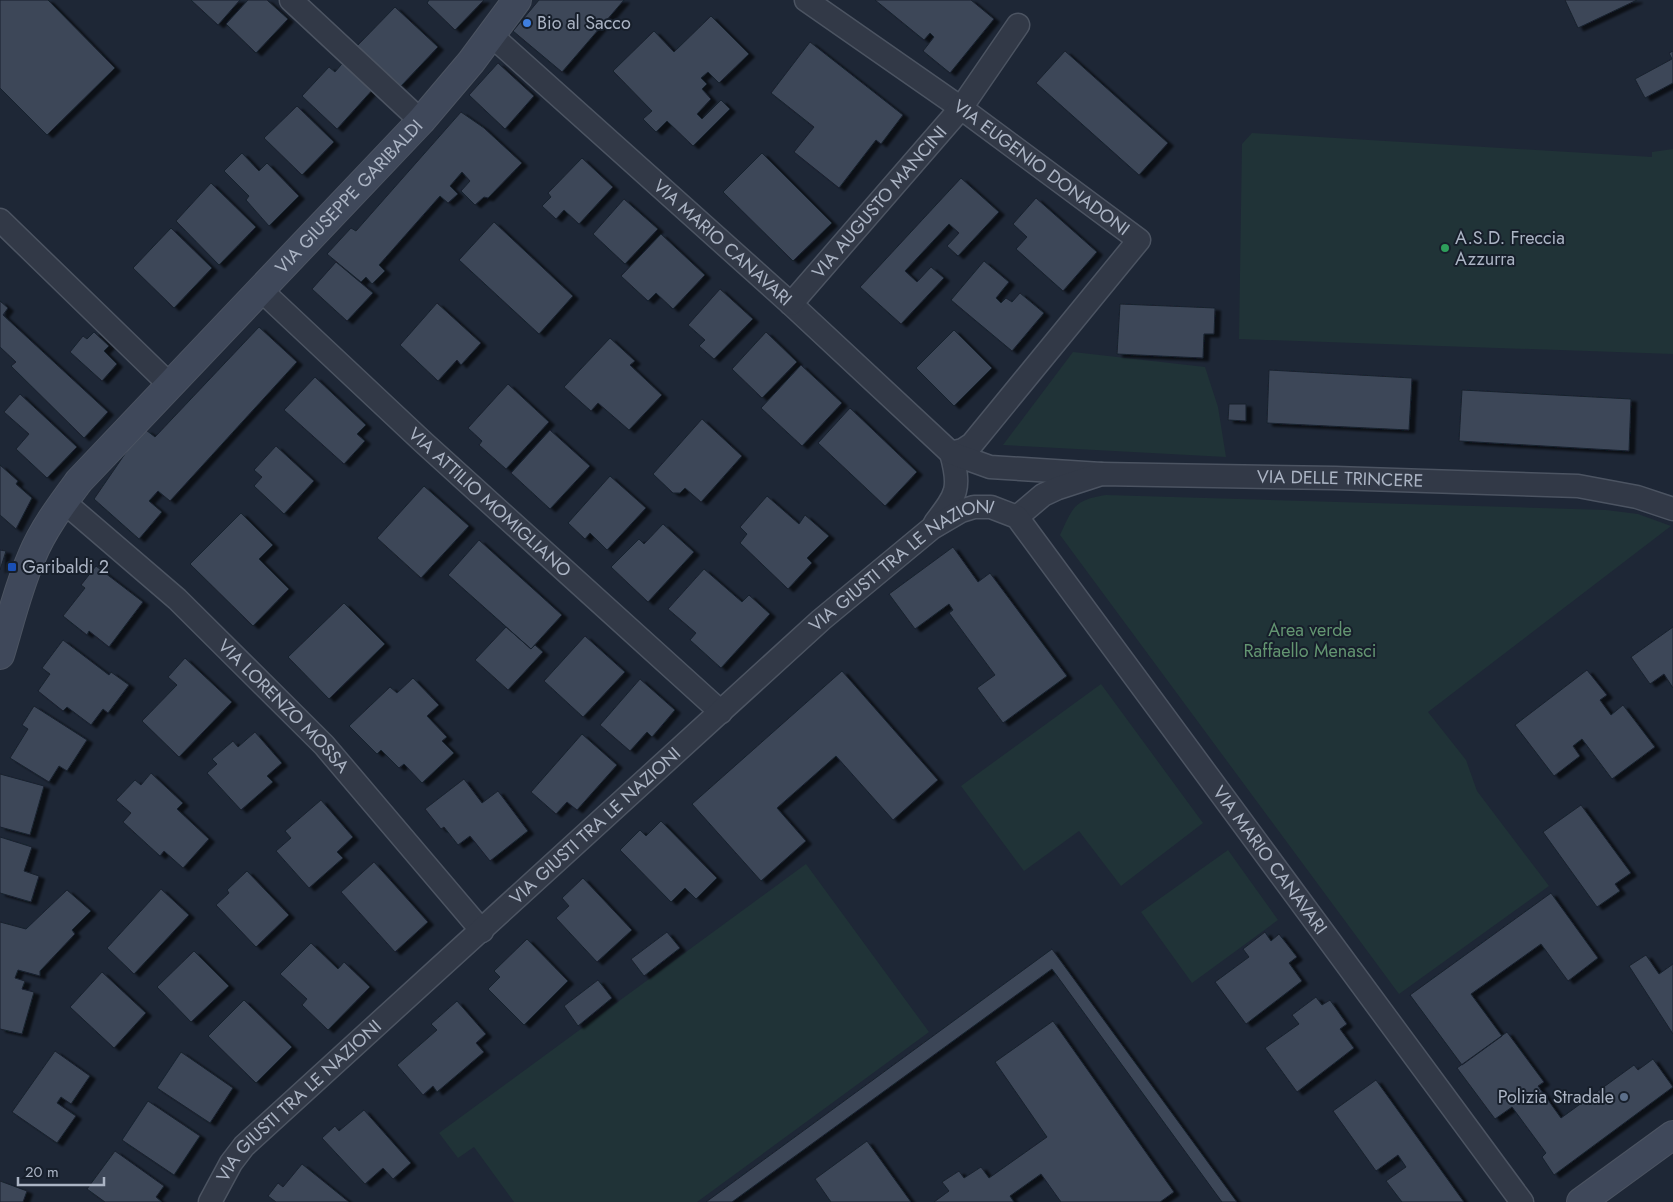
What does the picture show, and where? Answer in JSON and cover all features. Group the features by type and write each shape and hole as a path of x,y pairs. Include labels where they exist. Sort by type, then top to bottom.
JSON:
{"street":[{"path":"291,0 421,121"},
{"name":"VIA GIUSEPPE GARIBALDI","path":"0,655 32,554 79,481 421,121 471,62 517,0"},
{"name":"VIA EUGENIO DONADONI","path":"806,0 961,108 1139,240 972,444 963,450 951,453"},
{"name":"VIA AUGUSTO MANCINI","path":"791,304 961,108 1018,24"},
{"name":"VIA MARIO CANAVARI","path":"491,34 791,304 951,453 990,467 1101,474"},
{"path":"0,220 171,386"},
{"name":"VIA ATTILIO MOMIGLIANO","path":"260,290 423,442 721,712"},
{"path":"932,528 949,504 957,487 958,477 951,453"},
{"name":"VIA DELLE TRINCERE","path":"1017,517 1043,495 1101,474 1335,478 1578,486 1637,497 1673,509"},
{"name":"VIA LORENZO MOSSA","path":"64,502 176,599 324,746 482,931"},
{"name":"VIA GIUSTI TRA LE NAZIONI","path":"210,1202 231,1163 244,1146 821,620 932,528 961,511 974,507 991,507 1017,517"},
{"name":"VIA MARIO CANAVARI","path":"1017,517 1522,1202"},
{"path":"1582,1202 1673,1135"}],"green space":[{"name":"A.S.D. Freccia Azzurra","path":"1252,133 1652,157 1652,152 1673,149 1673,354 1239,339 1242,144"},
{"path":"1073,352 1205,367 1218,407 1226,457 1003,445"},
{"name":"Area verde Raffaello Menasci","path":"1106,495 1606,510 1638,514 1671,526 1428,712 1466,760 1477,791 1549,886 1399,994 1060,535 1076,506 1087,499"},
{"path":"1101,684 1203,823 1121,886 1079,831 1024,871 961,786"},
{"path":"1228,850 1278,920 1192,983 1141,912"},
{"path":"806,864 929,1032 697,1202 514,1202 474,1147 458,1158 439,1133"}],"building":[{"path":"0,0 48,0 115,68 47,135 0,88"},
{"path":"191,0 240,0 218,25"},
{"path":"248,0 267,0 288,19 256,53 226,24"},
{"path":"429,0 484,0 455,30 427,3"},
{"path":"539,0 624,0 562,72 513,31"},
{"path":"875,0 971,0 994,19 950,73 923,51 934,37 930,33 924,40"},
{"path":"1565,0 1637,0 1578,28"},
{"path":"395,7 438,47 401,86 357,46"},
{"path":"711,16 749,54 719,83 708,72 701,78 707,84 702,89 711,99 697,114 702,119 721,100 730,109 693,146 667,121 656,132 643,119 652,111 613,71 654,31 674,52"},
{"path":"810,42 903,115 881,144 876,140 839,188 794,152 814,127 771,93"},
{"path":"1065,51 1168,143 1139,175 1036,83"},
{"path":"1673,51 1673,83 1645,98 1635,79 1672,59 1669,53"},
{"path":"346,59 375,87 337,129 302,96 329,67 335,72"},
{"path":"498,63 534,96 505,129 469,95"},
{"path":"297,106 334,142 302,175 264,138"},
{"path":"461,112 484,128 522,163 488,198 484,197 475,205 461,191 470,181 462,172 450,186 458,194 448,203 440,196 379,265 385,271 372,284 366,277 361,282 327,254 351,228 356,231"},
{"path":"242,153 259,171 267,163 299,196 269,226 246,200 249,196 224,171"},
{"path":"762,153 832,223 793,261 723,192"},
{"path":"582,158 613,187 579,224 564,210 556,219 542,206 551,197 548,193"},
{"path":"961,178 999,212 958,256 947,246 959,233 949,224 905,271 917,282 931,267 944,278 901,324 860,287"},
{"path":"211,183 256,227 219,265 176,221"},
{"path":"1036,198 1097,252 1063,291 1016,249 1027,237 1013,224"},
{"path":"624,199 658,229 625,264 593,234"},
{"path":"494,222 573,296 539,334 459,260"},
{"path":"171,228 212,268 174,308 133,268"},
{"path":"661,234 705,275 673,309 656,293 648,301 621,276"},
{"path":"984,261 1009,282 996,298 1001,303 1006,298 1012,302 1020,293 1044,313 1012,351 951,300"},
{"path":"336,262 373,293 347,321 312,289"},
{"path":"720,289 753,319 714,359 699,346 705,340 688,325"},
{"path":"0,301 8,308 3,315 108,412 84,438 11,366 16,362 0,347"},
{"path":"437,303 481,343 461,365 457,360 438,381 400,345"},
{"path":"1120,304 1215,308 1214,334 1204,334 1203,358 1117,354"},
{"path":"259,327 297,362 170,501 158,491 149,501 162,512 139,539 94,499 129,448 146,430 155,437"},
{"path":"954,330 992,368 954,406 916,368"},
{"path":"94,332 109,346 104,351 117,364 102,381 70,352 83,336 87,339"},
{"path":"766,332 797,362 762,398 732,369"},
{"path":"610,338 635,361 630,365 662,395 629,430 598,403 591,411 564,387"},
{"path":"801,365 842,403 802,446 761,408"},
{"path":"1269,370 1412,378 1409,430 1267,423"},
{"path":"315,377 366,425 357,434 365,441 344,464 284,410"},
{"path":"508,384 549,422 506,469 479,445 482,441 468,428"},
{"path":"1462,390 1631,399 1629,451 1459,441"},
{"path":"20,394 77,447 47,478 16,449 29,434 4,412"},
{"path":"1229,404 1246,404 1246,421 1228,420"},
{"path":"850,408 917,472 885,506 818,443"},
{"path":"702,419 742,456 701,502 685,488 680,493 673,493 653,474"},
{"path":"550,430 590,466 550,509 511,473"},
{"path":"276,446 314,481 284,514 254,486 262,477 254,470"},
{"path":"0,465 18,481 16,484 32,498 16,529 0,515"},
{"path":"610,476 646,508 607,550 590,533 585,539 568,523"},
{"path":"424,486 469,526 421,578 377,538"},
{"path":"767,496 799,524 805,515 829,536 807,558 812,563 788,589 740,543 747,534 740,527"},
{"path":"241,513 273,545 259,559 289,589 253,626 190,564"},
{"path":"663,524 694,552 648,602 611,567 639,539 644,544"},
{"path":"479,540 562,615 531,649 448,575"},
{"path":"953,547 978,582 990,573 1067,676 1003,723 977,688 995,675 949,613 953,610 949,604 915,629 889,594"},
{"path":"0,550 6,551 0,570"},
{"path":"96,566 143,602 109,647 89,631 87,635 63,616 85,588 81,585"},
{"path":"704,569 742,602 749,595 770,614 721,668 690,640 696,633 668,609"},
{"path":"344,603 385,644 329,699 288,657"},
{"path":"506,627 531,649 535,645 543,652 508,690 475,660"},
{"path":"1673,627 1673,688 1664,674 1650,684 1631,657"},
{"path":"585,636 625,672 583,717 544,681"},
{"path":"63,640 109,675 111,672 129,685 108,713 103,709 91,725 67,707 63,711 38,691 50,674 42,668"},
{"path":"185,658 232,702 179,757 142,721 177,685 168,677"},
{"path":"1587,670 1607,695 1600,700 1611,715 1623,705 1655,747 1612,779 1582,739 1573,746 1580,756 1554,776 1515,725"},
{"path":"842,671 938,780 893,820 836,756 777,808 806,841 761,881 692,804"},
{"path":"413,678 439,705 427,716 447,737 442,741 454,753 422,783 404,764 399,768 381,750 377,754 349,726 390,687 397,693"},
{"path":"640,679 675,710 652,737 647,732 630,751 600,725"},
{"path":"34,706 87,740 67,771 59,766 49,782 10,758 28,729 22,725"},
{"path":"255,732 282,763 267,776 273,782 241,810 207,773 217,764 212,759 233,741 238,747"},
{"path":"582,734 617,765 577,810 567,802 556,814 531,792"},
{"path":"151,773 183,803 177,809 209,839 183,868 164,851 160,856 123,822 131,813 116,800 135,780 141,785"},
{"path":"0,774 44,786 30,835 0,827"},
{"path":"464,779 482,803 498,791 528,831 490,861 470,836 458,845 444,827 441,829 425,809"},
{"path":"321,800 353,837 337,852 343,858 309,888 276,851 291,838 285,831"},
{"path":"1581,805 1631,873 1615,884 1620,891 1597,907 1543,832"},
{"path":"661,821 717,878 696,899 685,888 671,902 620,850 640,830 646,836"},
{"path":"0,837 32,847 24,871 39,876 31,902 0,893"},
{"path":"374,862 428,922 395,952 341,892"},
{"path":"247,871 289,915 256,947 216,905 229,893 227,890"},
{"path":"583,878 632,930 597,962 556,918 569,906 562,898"},
{"path":"161,889 189,915 134,974 107,948"},
{"path":"67,890 91,911 72,930 75,934 40,971 40,976 18,970 15,978 25,981 22,989 34,992 22,1034 0,1029 0,922 26,929"},
{"path":"1551,893 1598,958 1568,981 1541,944 1471,994 1502,1036 1462,1065 1410,995"},
{"path":"667,932 680,948 644,976 631,959"},
{"path":"1265,932 1271,941 1279,934 1297,957 1289,963 1302,981 1246,1024 1215,982 1249,957 1243,949"},
{"path":"527,939 568,981 524,1025 488,989 500,977 494,971"},
{"path":"311,943 338,969 344,962 370,987 328,1030 302,1005 307,999 280,974"},
{"path":"1052,949 1237,1202 1222,1202 1052,969 732,1202 706,1202"},
{"path":"194,951 229,986 191,1022 157,987"},
{"path":"1646,955 1659,974 1673,964 1673,1034 1629,966"},
{"path":"102,972 146,1013 114,1048 70,1007"},
{"path":"598,980 612,998 578,1026 564,1006"},
{"path":"1316,997 1322,1005 1330,1000 1347,1024 1340,1029 1354,1048 1297,1092 1265,1048 1299,1024 1292,1015"},
{"path":"244,1000 292,1047 256,1083 208,1036"},
{"path":"457,1001 486,1034 476,1043 484,1052 437,1092 433,1086 423,1095 397,1065 437,1030 431,1024"},
{"path":"1053,1021 1174,1192 1160,1202 1061,1202 1041,1174 1010,1196 1014,1202 934,1202 949,1191 942,1182 959,1171 964,1178 981,1167 989,1178 1047,1137 995,1062"},
{"name":"Polizia Stradale","path":"1507,1032 1544,1082 1538,1086 1561,1118 1634,1065 1638,1070 1653,1059 1673,1087 1554,1175 1542,1157 1546,1153 1512,1107 1495,1119 1457,1068"},
{"path":"55,1051 90,1076 71,1104 61,1097 57,1103 76,1116 57,1143 12,1112"},
{"path":"181,1052 233,1088 210,1123 157,1088"},
{"path":"1376,1080 1464,1202 1402,1202 1386,1181 1406,1167 1398,1155 1376,1171 1333,1111"},
{"path":"148,1101 200,1136 174,1175 122,1140"},
{"path":"364,1110 411,1163 393,1179 383,1168 365,1184 322,1138 335,1126 339,1131"},
{"path":"867,1141 911,1202 831,1202 815,1179"},
{"path":"115,1151 164,1186 156,1197 162,1202 105,1202 87,1189"},
{"path":"302,1164 349,1202 276,1202 268,1196 278,1183 283,1187"},
{"path":"0,1181 27,1191 23,1202 0,1202"}],"place":[{"name":"Bio al Sacco","path":"527,23"},
{"name":"A.S.D. Freccia Azzurra","path":"1445,248"},
{"name":"Garibaldi 2","path":"12,567"},
{"name":"Polizia Stradale","path":"1624,1097"}]}
